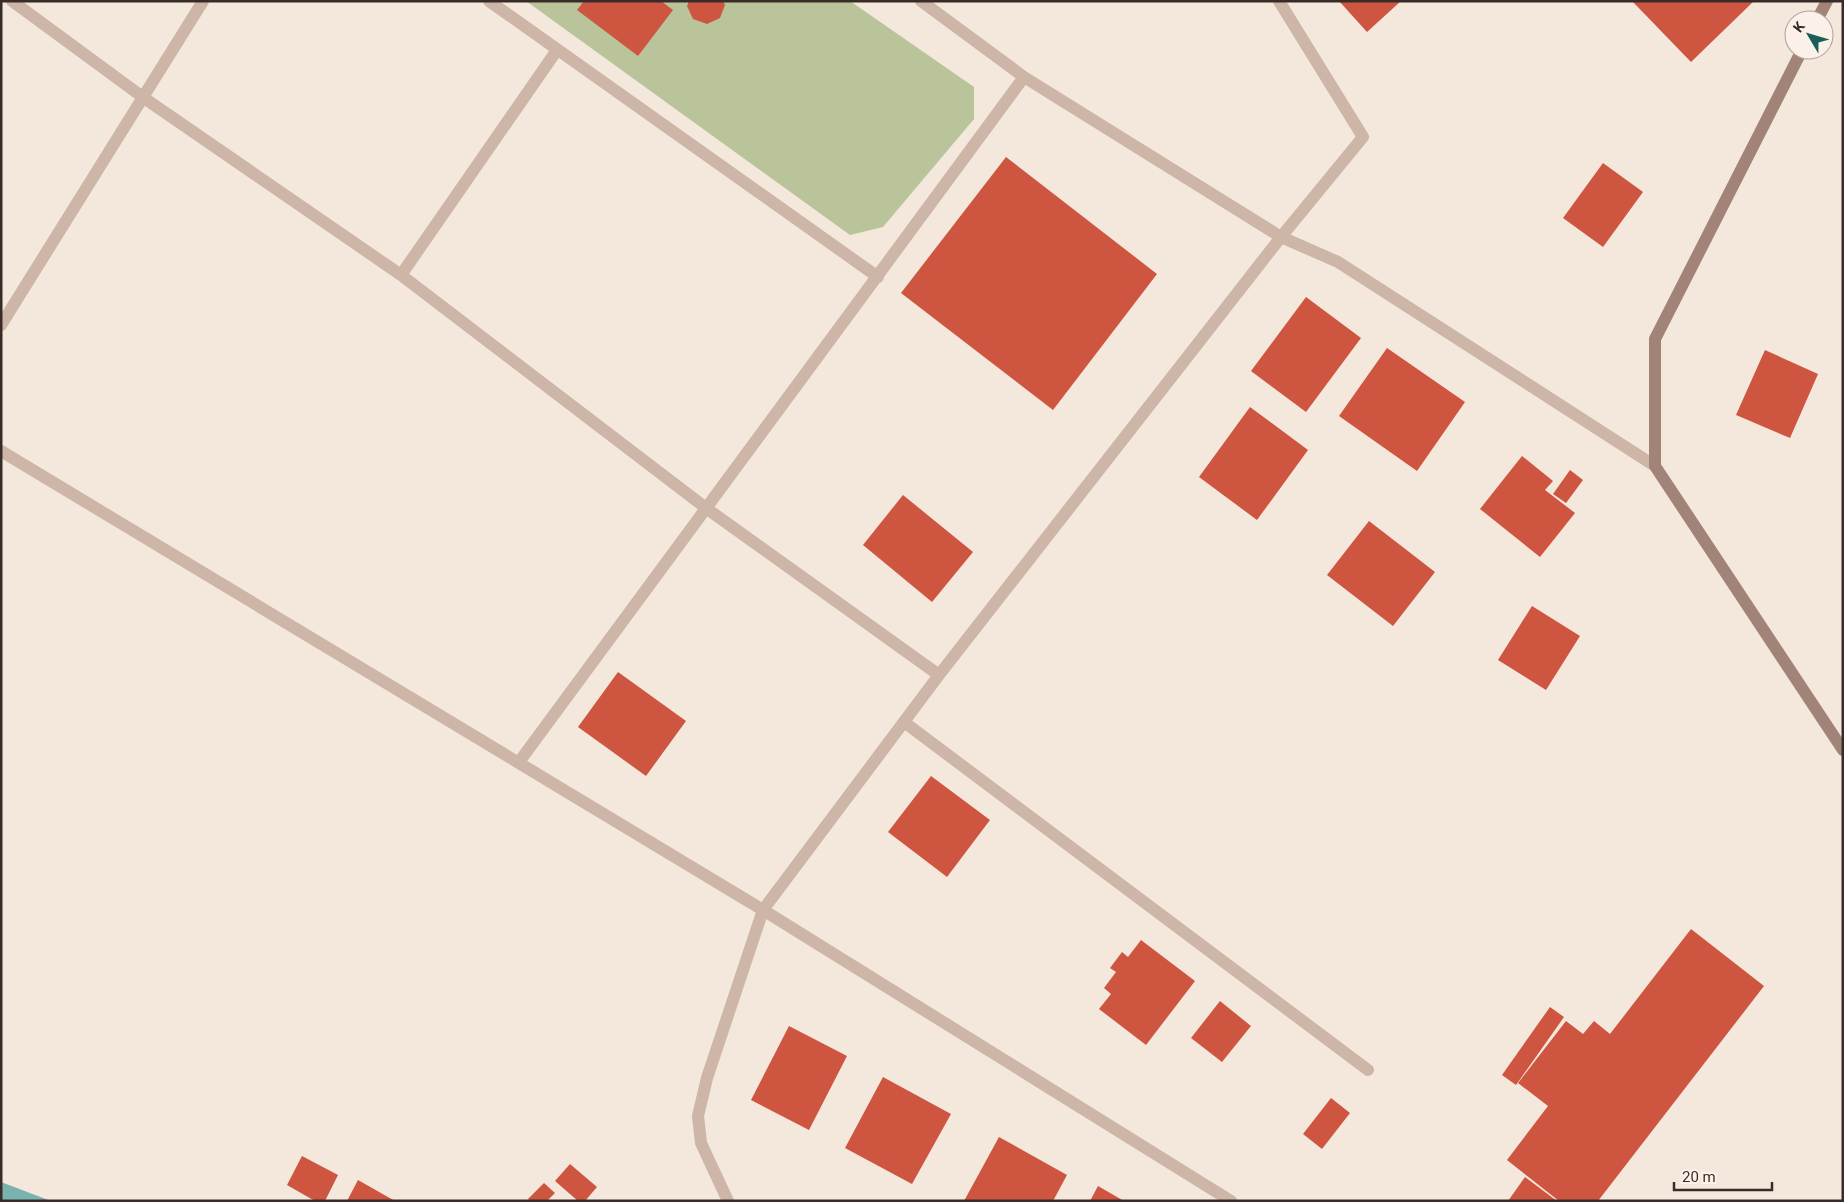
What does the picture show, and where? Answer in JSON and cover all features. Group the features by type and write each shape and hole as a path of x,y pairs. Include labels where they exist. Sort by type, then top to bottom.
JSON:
{"street":[{"path":"12,1 144,98 401,275 706,508 939,675"},
{"path":"1,325 204,1"},
{"path":"490,1 878,278"},
{"path":"921,1 1024,77 1281,237 1338,262 1655,466 1843,750"},
{"path":"728,1201 701,1143 698,1116 707,1078 763,910 939,675 1281,237 1363,137 1279,1"},
{"path":"401,275 557,50"},
{"path":"1655,466 1655,339 1797,60"},
{"path":"519,762 878,278 1024,77"},
{"path":"1,451 763,910 1231,1201"},
{"path":"904,722 1368,1070"}],"green space":[{"path":"526,1 850,1 974,87 974,119 883,227 850,235"}],"water":[{"path":"1,1182 51,1201 1,1201"}],"building":[{"path":"584,1 661,1 673,10 638,56 577,10"},
{"path":"689,1 723,1 725,5 720,18 707,24 693,19 687,6"},
{"path":"1339,1 1401,1 1367,32"},
{"path":"1632,1 1754,1 1691,62"},
{"path":"1006,157 1157,274 1053,410 901,293"},
{"path":"1603,163 1643,192 1603,247 1563,218"},
{"path":"1306,297 1361,338 1306,412 1251,371"},
{"path":"1387,348 1465,402 1417,471 1339,416"},
{"path":"1765,350 1818,374 1790,438 1736,415"},
{"path":"1250,407 1308,450 1257,520 1199,477"},
{"path":"1522,456 1553,481 1545,490 1575,513 1540,557 1480,509"},
{"path":"1570,470 1583,480 1566,503 1553,494"},
{"path":"903,495 973,552 932,602 863,545"},
{"path":"1369,521 1435,572 1393,626 1327,575"},
{"path":"1532,606 1580,636 1546,690 1498,660"},
{"path":"618,672 686,721 646,776 578,727"},
{"path":"931,776 990,820 947,877 888,832"},
{"path":"1691,929 1764,986 1598,1201 1559,1201 1507,1160 1548,1106 1518,1083 1566,1021 1583,1034 1594,1021 1610,1034"},
{"path":"1141,940 1195,981 1146,1045 1099,1009 1111,994 1104,988 1116,972 1110,968 1122,952 1128,957"},
{"path":"1220,1001 1251,1026 1222,1062 1191,1038"},
{"path":"1550,1007 1564,1017 1516,1085 1502,1075"},
{"path":"789,1026 847,1056 809,1130 751,1100"},
{"path":"883,1077 951,1114 912,1184 845,1148"},
{"path":"1331,1098 1350,1113 1322,1149 1303,1134"},
{"path":"999,1137 1067,1175 1053,1201 964,1201"},
{"path":"302,1156 338,1175 325,1201 315,1201 287,1185"},
{"path":"570,1164 597,1187 585,1201 578,1201 555,1181"},
{"path":"1525,1177 1557,1201 1508,1201"},
{"path":"358,1180 395,1201 347,1201"},
{"path":"544,1183 555,1193 547,1201 530,1201 528,1199"},
{"path":"1098,1186 1124,1201 1090,1201"}]}
